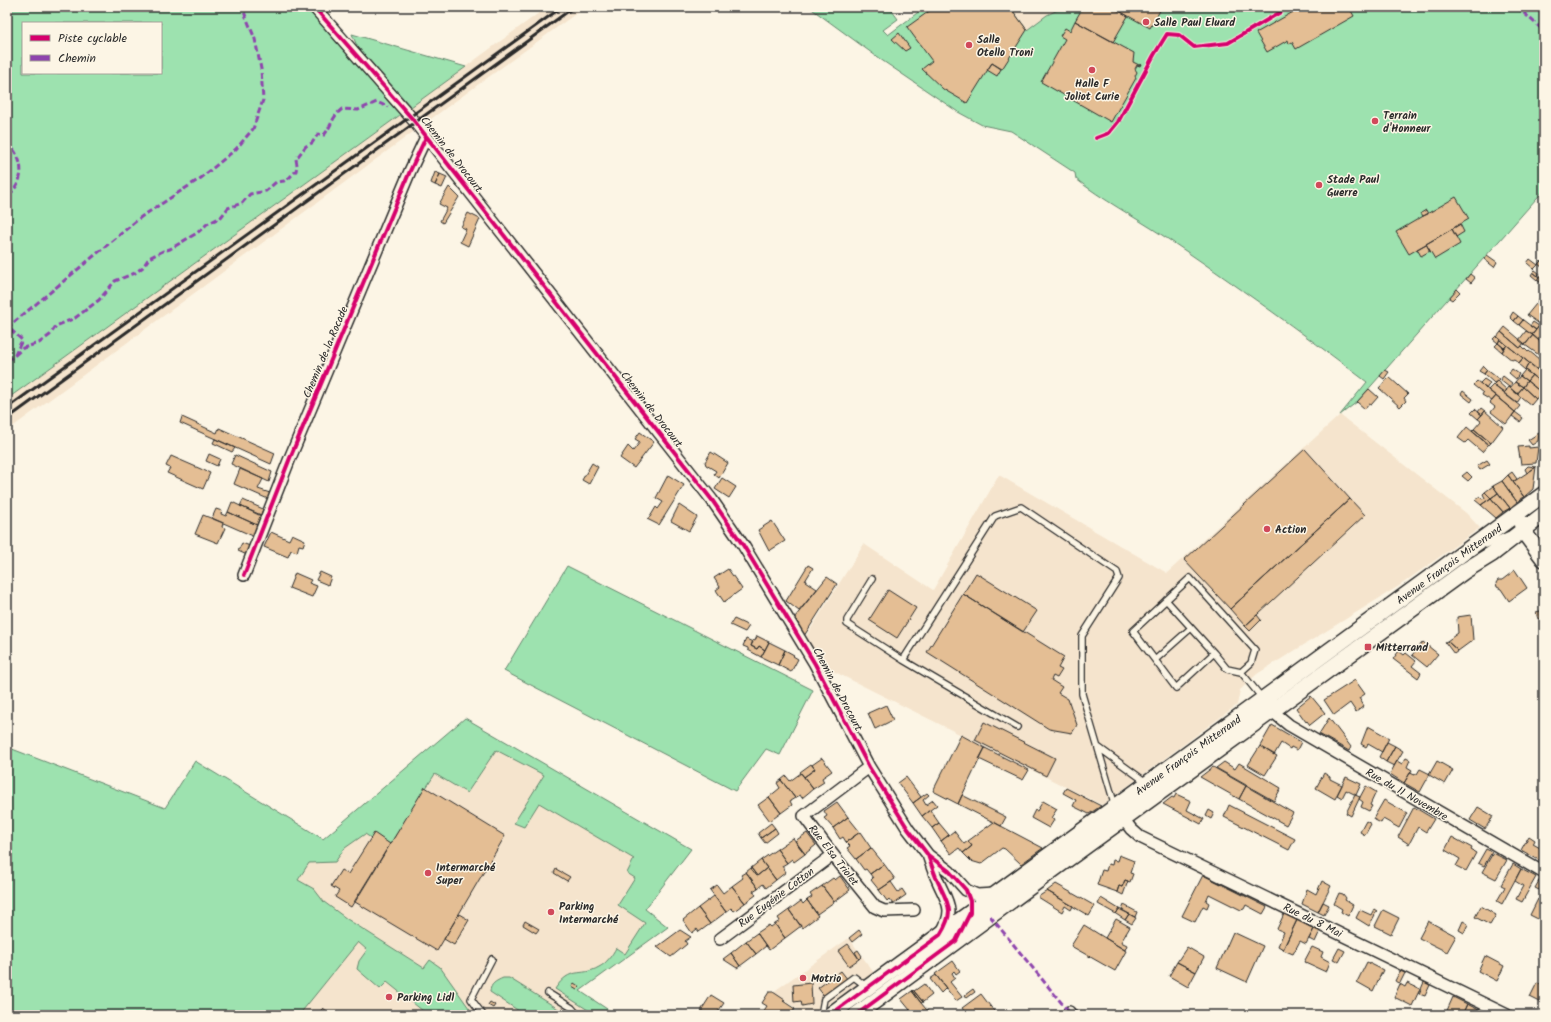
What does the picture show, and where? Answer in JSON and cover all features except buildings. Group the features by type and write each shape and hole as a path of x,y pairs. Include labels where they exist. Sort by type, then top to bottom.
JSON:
{"main road":[{"name":"Avenue François Mitterrand","path":"856,1015 956,941 1119,814 1268,705 1544,494"},
{"path":"1532,504 1521,522 1523,531 1544,559"},
{"name":"Avenue François Mitterrand","path":"830,1015 997,893 1119,814 1149,783 1268,705 1399,615 1492,554 1544,514"}],"street":[{"name":"Chemin de Drocourt","path":"314,7 410,117 712,500 743,545 815,664 869,767 908,829 928,854 948,871 966,890"},
{"name":"Chemin de la Rocade","path":"244,576 290,458 410,171 426,137"},
{"name":"Rue du 11 Novembre","path":"1268,705 1289,725 1544,873"},
{"name":"Rue Elsa Triolet","path":"869,767 804,816 875,907 884,911 914,910"},
{"name":"Rue du 8 Mai","path":"1119,814 1131,829 1140,837 1507,1015"},
{"name":"Chemin de Drocourt","path":"928,854 937,879 948,902"},
{"name":"Rue Eugénie Cotton","path":"720,939 833,855"},
{"path":"966,890 977,895 997,893"},
{"path":"956,941 970,913 970,901 966,890"},
{"path":"948,902 957,908 970,913"},
{"path":"940,935 948,922 948,902"}],"lane":[{"path":"903,660 995,516 1021,507 1117,572 1119,578 1082,636 1082,694 1119,814"},
{"path":"1478,551 1504,536 1523,531"},
{"path":"1214,653 1176,688 1133,631 1190,578 1255,650 1250,663 1240,672"},
{"path":"872,579 847,620 847,624 903,660 1017,727"},
{"path":"1166,600 1227,669 1240,672 1268,705"},
{"path":"1155,660 1191,628"},
{"path":"1098,747 1149,783"},
{"path":"484,1015 471,999 492,958"},
{"path":"897,975 904,961"},
{"path":"821,1015 824,999 854,977 868,987"},
{"path":"548,993 572,1008 578,1015"}],"shaded area":[{"path":"547,7 585,7 7,431 7,399"},
{"path":"1010,7 1064,7 1047,15 1027,30"},
{"path":"1340,415 1466,513 1480,528 1399,586 1257,674 1240,690 1237,705 1102,805 827,668 805,638 864,544 933,590 999,475 1167,573"},
{"path":"465,718 691,849 645,909 668,927 580,991 616,1015 282,1015 285,902 323,839"},
{"path":"849,938 874,973 813,1015 805,1015 773,992"}],"green space":[{"path":"7,7 306,7 400,115 7,399"},
{"name":"Stade Paul Guerre","path":"809,7 889,7 898,19 883,30 888,35 925,7 1010,7 1027,30 1047,15 1064,7 1544,7 1544,190 1357,402 1340,415 1367,382 1291,325 1214,271 1162,235 1086,187 1076,179 1075,173 1011,131 982,125 958,112 880,59"},
{"path":"352,34 466,67 411,107 357,46"},
{"path":"567,566 813,690 780,755 766,749 735,791 504,671"},
{"path":"465,718 691,849 645,909 668,927 580,991 616,1015 592,1015 588,1010 555,989 566,977 571,974 586,972 602,965 609,959 616,948 625,954 645,923 618,905 635,878 627,873 634,859 539,803 524,827 514,823 544,775 496,750 467,793 435,774 390,844 374,834 371,838 365,834 345,848 335,862 309,863 298,880 314,889 324,902 347,919 424,968 430,960 440,967 474,1015 428,1015 387,982 380,989 357,969 359,961 367,950 358,942 299,1015 7,1015 7,747 165,808 195,761 323,839"},
{"path":"503,978 509,978 568,1015 525,1015 490,992 492,985"}],"railway":[{"path":"7,408 562,7"},
{"path":"7,419 574,7"}],"marked path":[{"path":"7,328 141,217 201,178 236,149 253,129 263,100 261,69 255,39 242,7"},
{"path":"1517,7 1544,31"},
{"path":"15,355 23,348 39,343 50,335 56,326 75,318 99,300 115,281 135,273 143,267 149,258 170,249 197,233 207,224 221,217 228,208 242,203 250,194 266,191 276,182 284,181 289,178 296,171 296,159 306,146 312,143 318,134 324,135 342,109 358,110 377,102 388,107"},
{"path":"7,143 17,156 21,172 15,189 7,198"},
{"path":"7,361 15,355 22,340 8,327"},
{"path":"990,916 1069,1012"}],"cycle path":[{"path":"314,7 415,122 712,500 743,545 815,664 869,767 908,829 928,855 949,871 966,890 970,901 970,913 956,941 856,1015"},
{"path":"1096,138 1109,133 1118,122 1167,34 1179,35 1194,47 1228,43 1289,7"},
{"path":"244,575 290,458 410,171 426,137"},
{"path":"830,1015 940,935 945,927 948,920 949,908 928,855"}],"place":[{"name":"Salle Paul Eluard","path":"1146,22"},
{"name":"Salle Otello Troni","path":"969,45"},
{"name":"Halle F Joliot Curie","path":"1092,70"},
{"name":"Terrain d'Honneur","path":"1375,121"},
{"name":"Stade Paul Guerre","path":"1319,185"},
{"name":"Action","path":"1267,529"},
{"name":"Mitterrand","path":"1368,647"},
{"name":"Intermarché Super","path":"428,873"},
{"name":"Parking Intermarché","path":"551,912"},
{"name":"Motrio","path":"803,978"},
{"name":"Parking Lidl","path":"389,997"}]}
